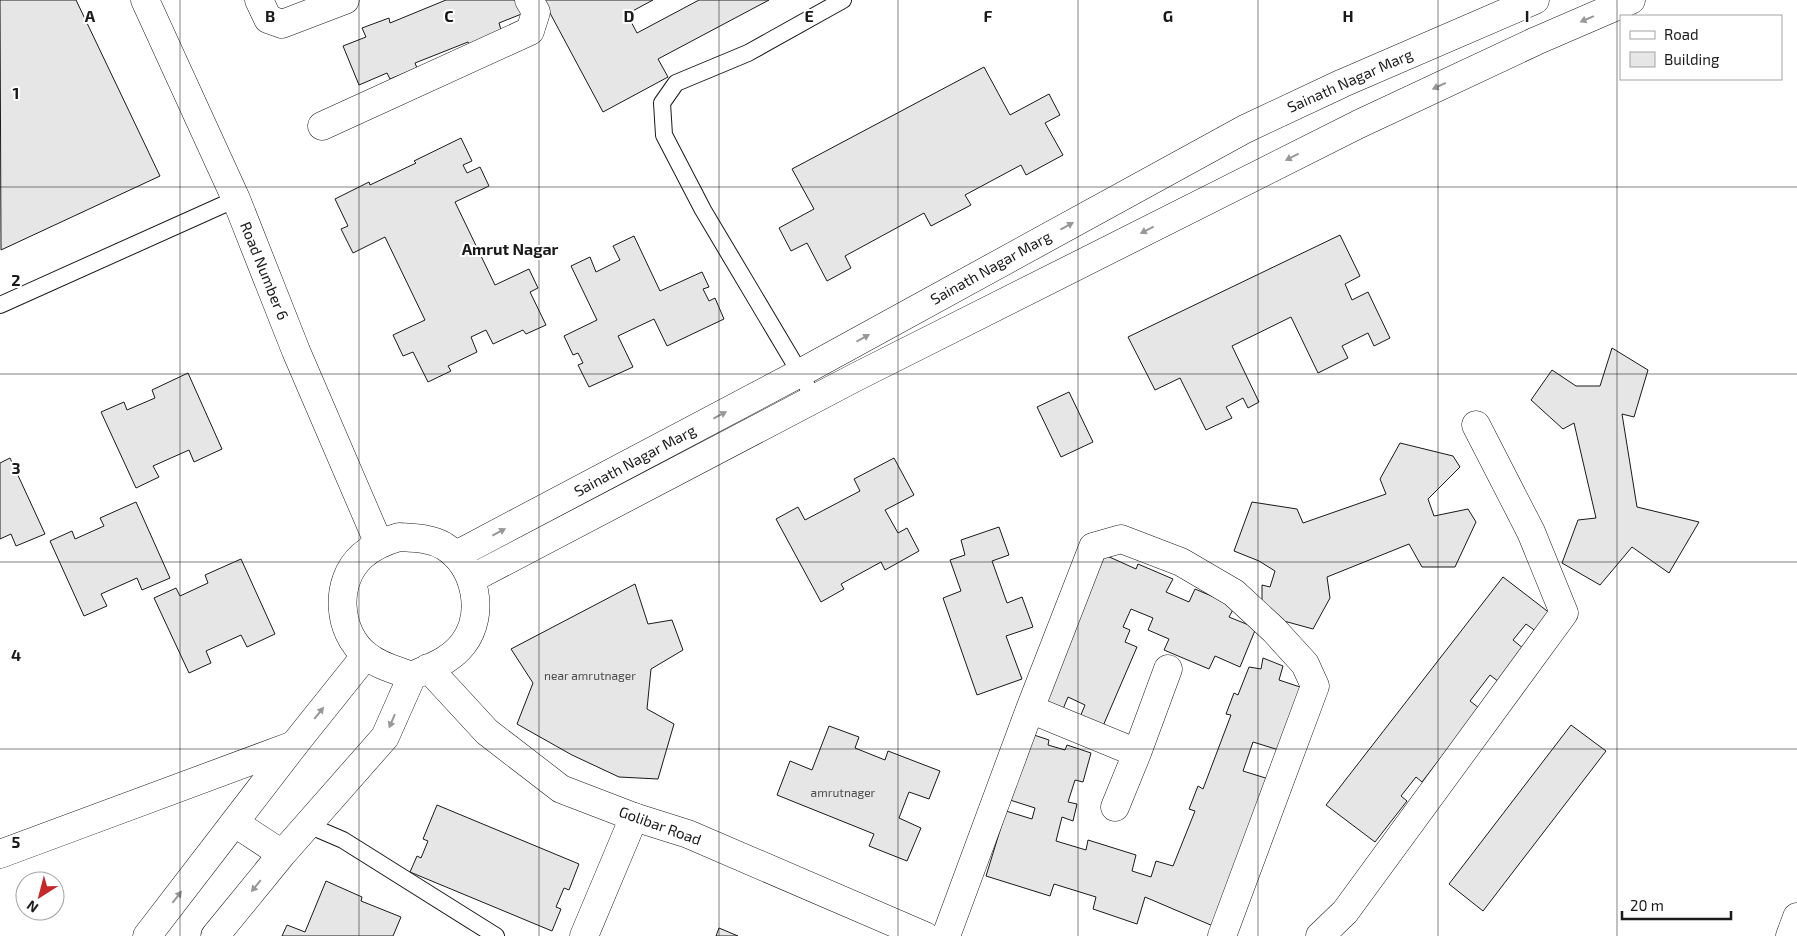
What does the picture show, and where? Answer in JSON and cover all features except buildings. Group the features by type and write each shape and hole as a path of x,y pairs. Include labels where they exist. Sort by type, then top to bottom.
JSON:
{"street":[{"name":"Road Number 6","path":"145,0 236,199 296,351 379,544"},
{"path":"259,0 268,19 282,24 345,0"},
{"path":"322,126 530,31 536,12 529,0"},
{"name":"Sainath Nagar Marg","path":"456,555 800,373 1246,128 1343,83 1535,0"},
{"path":"471,579 814,399 1359,124 1536,41 1631,0"},
{"path":"1343,83 1359,124"},
{"path":"1320,936 1345,912 1564,613 1531,532 1476,425"},
{"name":"Golibar Road","path":"420,672 449,658 464,642 474,622 476,600 471,579 456,555 443,546 422,538 399,537 379,544 361,556 348,575 342,596 346,625 352,638 366,655 385,666 420,672 487,732 561,789 634,817 688,834 925,936"},
{"path":"946,936 1030,709 1093,547 1121,539 1181,562 1234,593 1274,630 1305,664 1315,686 1222,936"},
{"path":"148,936 294,745 366,655"},
{"path":"1115,807 1168,669"},
{"path":"215,936 282,854 385,737 420,672"},
{"path":"1030,709 1137,753"},
{"path":"0,854 294,745"},
{"path":"584,936 634,817"},
{"path":"235,823 282,854"},
{"path":"1790,936 1797,917"}],"lane":[{"path":"814,399 703,210 668,143 664,135 662,102 676,83 748,53 843,0"},
{"path":"0,305 236,199"},
{"path":"308,825 343,840 496,936"}],"district":[{"name":"Amrut Nagar","path":"510,249"}]}
